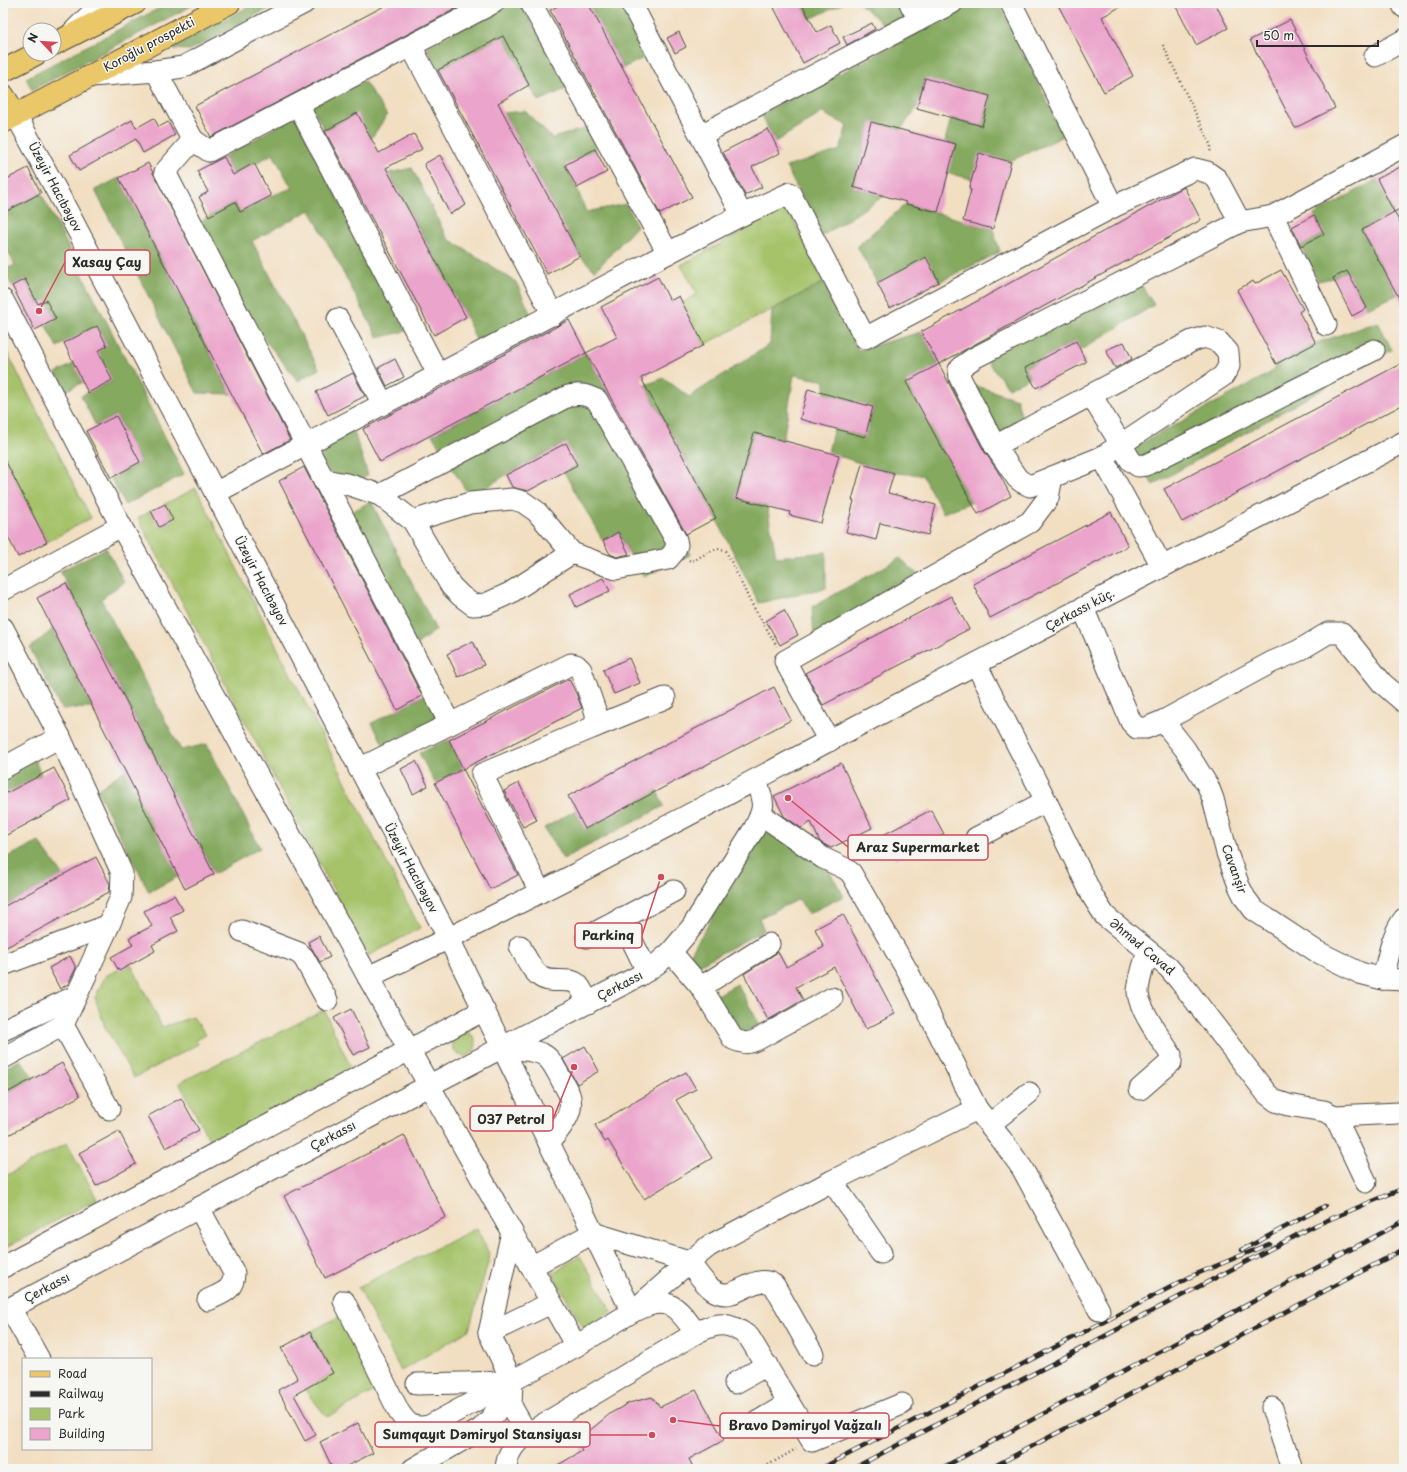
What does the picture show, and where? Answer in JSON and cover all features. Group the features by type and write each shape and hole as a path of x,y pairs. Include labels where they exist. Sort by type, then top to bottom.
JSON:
{"main road":[{"path":"62,40 135,3"},
{"name":"Koroğlu prospekti","path":"10,119 229,3"},
{"path":"3,71 22,61"},
{"path":"3,95 10,119"}],"street":[{"path":"62,39 102,3"},
{"path":"91,76 156,71 183,67 304,3"},
{"path":"156,71 192,140 209,151 493,3"},
{"path":"531,3 668,252"},
{"path":"632,3 742,215"},
{"path":"701,135 915,12 952,3"},
{"path":"1011,3 1113,207"},
{"path":"1402,3 1404,7"},
{"path":"1375,56 1404,40"},
{"path":"411,46 553,315"},
{"path":"298,105 438,374"},
{"name":"Üzeyir Hacıbəyov","path":"10,119 68,212 449,939 632,1312"},
{"path":"192,140 165,172 450,724"},
{"path":"995,446 1192,341 1205,337 1219,342 1228,352 1229,366 1223,376 1102,457 1030,486 1017,478 995,446 960,378 959,370 964,365 981,354 1240,222 1272,216 1404,146"},
{"path":"215,493 306,446 438,374 553,315 668,252 790,193 865,338 1113,207 1195,170 1207,172 1217,179 1240,222"},
{"path":"1272,216 1326,325"},
{"path":"3,300 121,526 368,977 576,1346"},
{"path":"338,319 383,404"},
{"path":"1091,394 1120,445 1132,461 1138,466 1146,465 1374,350"},
{"path":"380,495 568,396 579,394 597,400 676,540 677,546 668,559 616,569 572,553 536,511 523,502 512,499 470,503 413,521"},
{"name":"Çerkassı küç.","path":"756,780 1162,566 1404,442"},
{"path":"1102,457 1162,566"},
{"path":"829,741 785,661 1030,522 1048,498 1052,477"},
{"path":"324,480 347,484 380,495 413,521 452,586 473,605 486,604 510,593 572,553"},
{"path":"3,590 121,526"},
{"path":"1083,608 1131,722 1137,728 1146,728 1164,721 1272,662 1298,651 1328,633 1342,634 1382,683 1404,702"},
{"path":"3,1058 63,1025 110,926 121,897 122,873 60,737 4,630"},
{"path":"359,769 571,664 576,665 580,670 596,713 594,726"},
{"name":"Əhməd Cavad","path":"976,664 1093,897 1105,916 1168,968 1180,981 1267,1094 1276,1101 1288,1106 1324,1111 1335,1116 1399,1112"},
{"path":"540,892 482,774 664,698"},
{"name":"Cavanşir","path":"1164,721 1185,748 1208,786 1213,799 1227,853 1239,886 1244,898 1254,910 1316,952 1360,972 1383,979 1404,980"},
{"path":"3,768 60,737"},
{"path":"368,977 449,939 756,780 763,802 762,815 823,858 851,873 908,972 983,1117 1022,1168 1099,1310"},
{"path":"976,838 1046,801"},
{"name":"Çerkassı","path":"6,1310 648,971 671,952 692,927 762,815"},
{"path":"587,937 674,891"},
{"path":"621,918 648,971"},
{"path":"1383,979 1392,942 1400,924 1404,919"},
{"path":"3,965 110,926"},
{"path":"242,931 299,954 304,958 326,1000"},
{"path":"701,987 770,944"},
{"path":"520,946 535,971 541,977 550,981 571,981 577,984 588,1003"},
{"path":"1140,1089 1171,1062 1171,1055 1140,1002 1138,992 1148,951"},
{"path":"671,952 701,987 733,1039 740,1042 750,1043 832,998"},
{"path":"3,1030 76,996"},
{"path":"3,1267 484,1010"},
{"path":"63,1025 109,1109"},
{"path":"502,1048 534,1052 547,1057 553,1064 569,1095 571,1104 570,1112 549,1143"},
{"path":"632,1312 709,1246 832,1181 983,1117 1029,1093"},
{"path":"1335,1116 1366,1182"},
{"path":"832,1181 881,1253"},
{"path":"199,1208 234,1272 234,1281 228,1289 208,1300"},
{"path":"512,1232 489,1333 512,1381 511,1406 527,1434"},
{"path":"531,1267 593,1233 689,1262 709,1287 721,1293 732,1293 763,1280 769,1281 774,1285 813,1354"},
{"path":"344,1301 404,1421 412,1426 420,1428 429,1426 512,1381 645,1306 656,1303 666,1304 682,1313 696,1333"},
{"path":"489,1333 551,1303"},
{"path":"6,1310 38,1358"},
{"path":"506,1469 507,1459 511,1449 518,1440 696,1333 709,1326 721,1324 740,1330 749,1337 812,1441 902,1404"},
{"path":"735,1383 767,1365"},
{"path":"417,1384 512,1381"},
{"path":"413,1469 481,1429 490,1421 498,1411 512,1381"},
{"path":"757,1422 789,1403"},
{"path":"1272,1408 1292,1469"}],"path":[{"path":"1163,45 1211,146 1207,172"},
{"path":"674,552 691,561 698,559 717,548 722,548 726,551 750,601 785,661"},
{"path":"761,1469 812,1441"}],"green space":[{"path":"169,3 197,3 32,90 26,78 57,62 62,62 62,59"},
{"path":"256,3 279,3 190,50 169,49"},
{"path":"509,3 520,3 568,88 539,101 502,36 438,70 427,47"},
{"path":"588,3 626,3 652,54 623,68"},
{"path":"801,3 844,3 810,19"},
{"path":"859,3 904,3 911,17 890,30"},
{"path":"976,3 999,3 1064,136 972,179 947,173 955,144 945,141 951,118 982,126 990,96 925,79 917,108 900,130 871,123 853,187 884,196 822,236 786,167 840,150 847,125 822,113 775,142 761,114"},
{"path":"364,81 387,115 371,139 357,114 325,131 312,106"},
{"path":"525,111 552,138 588,128 595,149 565,165 577,188 586,212 626,204 637,226 595,271 580,256 503,113"},
{"path":"295,116 406,331 378,338 310,210 252,241 319,369 298,381 244,314 198,223 235,202 240,212 271,196 292,188 273,154 233,175 224,157"},
{"path":"412,168 447,238 516,282 531,315 477,342 466,317 389,173"},
{"path":"119,178 231,394 197,393 95,190"},
{"path":"1377,179 1394,212 1362,230 1397,295 1367,308 1347,271 1333,278 1318,281 1301,246 1324,234 1314,215"},
{"path":"41,193 184,474 125,505 111,478 140,462 116,416 96,426 81,396 112,381 107,370 65,391 56,373 107,346 97,327 57,347 45,324 55,318 46,300 38,304 25,279 12,286 4,270 15,265 3,242 3,213"},
{"path":"906,204 993,229 1000,252 939,282 877,283 857,246"},
{"path":"787,207 824,282 704,345 682,303 697,294 681,265"},
{"path":"1137,278 1154,305 1081,350 1076,341 1025,368 1030,377 1009,388 984,358"},
{"path":"824,282 858,350 921,332 939,364 907,382 972,502 943,513 922,475 894,473 828,452 834,428 865,437 873,407 825,394 825,381 794,375 783,441 754,433 736,498 767,506 776,557 826,552 826,588 759,603 716,518 645,385 664,378 689,397 770,344 772,310"},
{"path":"1378,322 1392,350 1153,485 1131,449 1272,372 1276,364 1316,343"},
{"path":"3,344 91,518 47,542 3,456"},
{"path":"586,353 683,535 690,555 644,577 631,557 618,532 603,541 564,472 577,465 565,443 506,475 470,497 432,435"},
{"path":"964,382 1017,399 1025,432 1000,446"},
{"path":"353,429 368,475 341,492 314,448"},
{"path":"196,488 420,928 368,956 138,518 151,511 160,527 173,520 165,504"},
{"path":"371,501 436,630 416,645 348,514"},
{"path":"106,548 124,582 101,599 181,750 207,744 260,848 214,874 60,571"},
{"path":"900,558 923,579 814,637 812,607"},
{"path":"53,629 93,708 61,709 30,648"},
{"path":"425,695 437,718 384,746 372,723"},
{"path":"449,740 463,769 435,783 419,753"},
{"path":"35,760 41,775 3,795 3,778"},
{"path":"125,770 179,876 149,892 97,790"},
{"path":"657,791 664,806 563,859 544,828 576,810"},
{"path":"766,829 828,869 844,896 808,914 799,899 759,918 764,930 695,967 689,956"},
{"path":"39,842 63,875 3,907 3,861 5,858"},
{"path":"131,964 162,1027 193,1017 206,1035 196,1040 198,1044 134,1078 105,1027 95,998 105,976"},
{"path":"737,984 760,1025 738,1035 714,997"},
{"path":"324,1010 352,1070 211,1143 179,1083"},
{"path":"464,1032 469,1033 475,1039 475,1049 469,1055 464,1056 459,1055 453,1049 452,1044 453,1039 459,1033"},
{"path":"20,1060 34,1078 3,1095 3,1069"},
{"path":"67,1143 97,1199 3,1249 3,1177"},
{"path":"477,1228 490,1256 469,1330 401,1371 358,1287"},
{"path":"580,1256 612,1312 584,1328 552,1273"},
{"path":"342,1315 380,1388 327,1417 304,1389 333,1373 310,1332"}],"building":[{"path":"390,3 467,3 211,137 195,106"},
{"path":"564,3 588,3 692,197 660,214 550,10"},
{"path":"783,3 801,3 817,32 831,25 840,43 803,63 774,8"},
{"path":"1057,3 1127,3 1102,17 1133,76 1104,92"},
{"path":"1174,3 1215,3 1228,28 1196,45"},
{"path":"1290,20 1335,108 1295,128 1250,40"},
{"path":"872,23 875,29 847,45 843,37"},
{"path":"679,32 686,47 675,53 667,38"},
{"path":"503,36 529,85 498,103 580,256 547,274 438,70"},
{"path":"925,78 990,96 982,126 917,108"},
{"path":"357,113 379,153 414,134 422,149 386,168 466,317 434,335 325,131"},
{"path":"154,118 159,127 168,122 175,135 143,153 136,139 79,171 70,155 132,120 136,128"},
{"path":"871,122 956,144 938,212 906,204 906,202 853,187"},
{"path":"768,129 780,153 752,167 762,187 745,195 723,152"},
{"path":"595,149 607,172 577,188 565,165"},
{"path":"979,153 1011,162 993,229 963,221 971,190 969,189"},
{"path":"440,155 466,205 450,214 424,164"},
{"path":"224,157 233,175 254,163 271,196 240,212 235,202 209,216 199,197 208,192 197,171"},
{"path":"148,163 290,440 263,454 119,178"},
{"path":"1404,165 1404,207 1394,212 1377,179"},
{"path":"28,168 41,193 3,213 3,181"},
{"path":"1184,187 1201,220 939,364 921,332"},
{"path":"1394,212 1404,229 1404,307 1362,230"},
{"path":"1314,215 1324,234 1301,246 1292,227"},
{"path":"926,257 939,282 890,308 877,283"},
{"path":"1281,270 1303,309 1299,312 1316,343 1276,364 1237,290 1253,281 1255,284"},
{"path":"1347,271 1367,308 1352,316 1333,278"},
{"path":"658,277 670,301 679,296 704,345 641,378 716,518 686,534 586,353 617,337 601,307"},
{"path":"25,279 38,304 46,300 56,319 35,330 12,286"},
{"path":"569,320 586,353 380,462 363,429"},
{"path":"97,326 107,346 98,351 112,380 88,393 64,343"},
{"path":"1076,341 1086,362 1036,388 1025,368"},
{"path":"1124,342 1132,359 1115,368 1106,350"},
{"path":"395,359 404,377 387,386 378,368"},
{"path":"1404,362 1404,404 1182,522 1164,489"},
{"path":"939,364 984,451 997,470 1011,496 978,514 906,382"},
{"path":"353,373 365,396 328,415 316,392"},
{"path":"808,389 873,407 865,437 800,419"},
{"path":"116,416 140,462 111,478 86,431"},
{"path":"754,433 839,455 821,523 789,515 790,512 736,498"},
{"path":"566,443 577,465 528,491 512,487 506,475"},
{"path":"3,456 47,542 18,557 3,527"},
{"path":"862,464 894,473 888,493 936,505 928,535 880,523 876,540 846,532 854,501 852,500"},
{"path":"304,467 422,696 397,710 279,481"},
{"path":"165,504 173,520 159,527 151,511"},
{"path":"1111,512 1128,546 990,618 973,584"},
{"path":"618,532 629,554 617,557 610,554 603,541"},
{"path":"603,578 610,591 576,607 570,594"},
{"path":"66,583 214,874 185,889 37,598"},
{"path":"951,596 969,629 823,705 805,673"},
{"path":"784,610 798,635 780,645 766,621"},
{"path":"473,641 484,665 458,677 447,654"},
{"path":"629,658 640,683 614,694 603,670"},
{"path":"569,679 582,708 463,769 449,740"},
{"path":"774,687 791,720 585,829 568,796"},
{"path":"416,761 428,786 413,794 401,769"},
{"path":"841,763 872,828 831,848 820,842 811,822 801,828 784,816 774,796"},
{"path":"54,768 71,800 3,837 3,795"},
{"path":"463,769 518,875 490,889 435,783"},
{"path":"519,783 537,820 523,827 504,791"},
{"path":"931,810 944,834 896,859 883,835"},
{"path":"96,857 110,884 109,892 3,949 3,907"},
{"path":"174,895 183,910 170,917 178,931 152,945 155,951 119,971 111,957 133,945 129,938 152,926 144,911"},
{"path":"843,914 895,1014 866,1029 834,967 796,987 803,1000 768,1020 744,974 778,952 786,967 824,947 815,929"},
{"path":"319,936 330,957 320,962 308,942"},
{"path":"70,956 76,968 68,984 60,989 49,968"},
{"path":"351,1009 370,1047 353,1055 334,1018"},
{"path":"585,1046 599,1071 577,1084 563,1059"},
{"path":"62,1063 80,1096 3,1138 3,1095"},
{"path":"686,1072 696,1089 676,1100 712,1158 644,1199 608,1140 605,1142 595,1125"},
{"path":"181,1098 199,1130 166,1148 148,1116"},
{"path":"119,1131 136,1164 96,1186 79,1153"},
{"path":"404,1135 446,1217 325,1278 284,1196"},
{"path":"310,1332 333,1373 294,1395 316,1435 305,1441 278,1390 298,1379 281,1348"},
{"path":"696,1390 724,1440 689,1459 694,1469 551,1469 582,1451 577,1441 611,1413 629,1403 652,1397 660,1407"},
{"path":"358,1423 373,1453 341,1469 333,1469 320,1442"}],"railway":[{"path":"852,1469 1316,1225 1404,1188"},
{"path":"1242,1250 1325,1206"},
{"path":"940,1469 1404,1221"},
{"path":"820,1469 1194,1275 1269,1244"},
{"path":"989,1469 1404,1249"}],"place":[{"name":"Xasay Çay","path":"39,311"},
{"name":"Araz Supermarket","path":"788,798"},
{"name":"Parkinq","path":"661,877"},
{"name":"037 Petrol","path":"574,1067"},
{"name":"Bravo Dəmiryol Vağzalı","path":"673,1420"},
{"name":"Sumqayıt Dəmiryol Stansiyası","path":"652,1435"}]}
